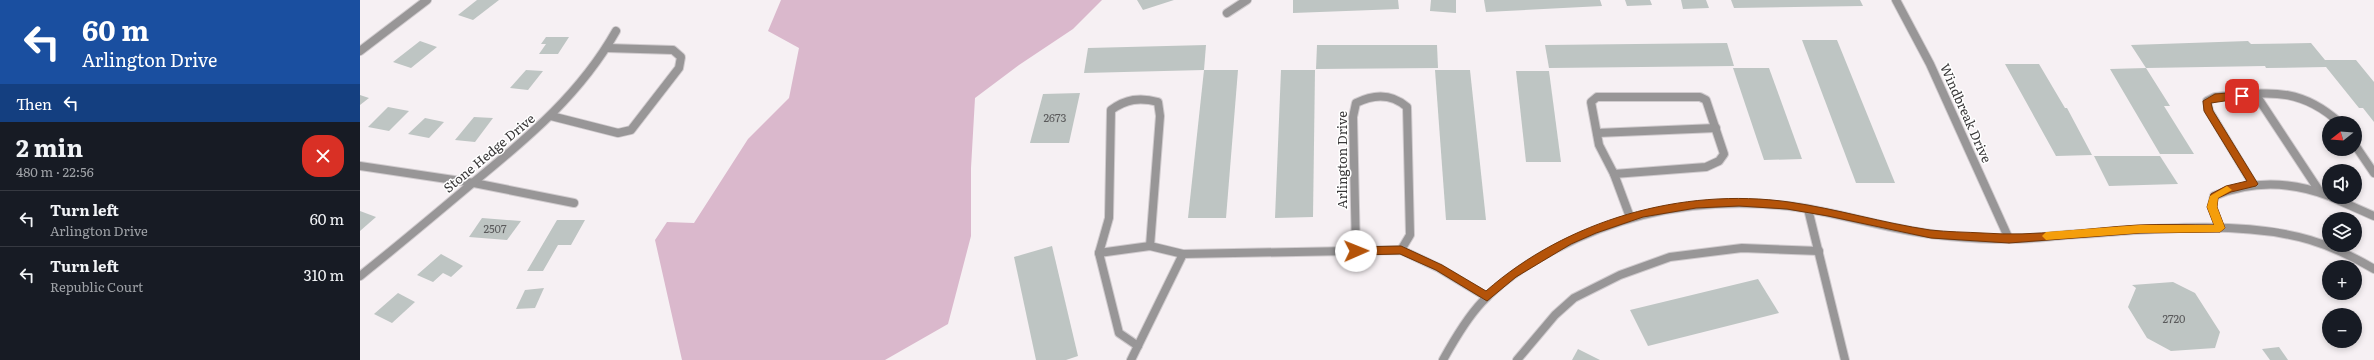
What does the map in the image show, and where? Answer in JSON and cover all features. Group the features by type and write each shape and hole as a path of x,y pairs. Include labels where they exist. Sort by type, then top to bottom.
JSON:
{"street":[{"path":"360,50 427,0"},
{"path":"1227,13 1247,0"},
{"name":"Windbreak Drive","path":"1896,0 1930,64 2009,239"},
{"name":"Stone Hedge Drive","path":"360,276 474,183 551,116 582,84 608,48 616,31"},
{"path":"551,116 618,133 631,130 679,68 681,57 674,50 608,48"},
{"path":"2253,184 2208,111 2207,101 2215,97 2256,95 2300,96 2323,106 2333,116"},
{"path":"2256,95 2320,192"},
{"name":"Arlington Drive","path":"1356,251 1353,117 1356,103 1368,96 1385,96 1400,100 1407,108 1410,235 1401,250"},
{"path":"1613,174 1706,167 1719,161 1724,154 1706,100 1700,97 1597,97 1591,102 1599,145 1613,174 1630,217"},
{"path":"1138,346 1119,333 1099,253 1109,218 1111,110 1122,101 1146,98 1158,102 1160,116 1150,246"},
{"path":"1597,133 1716,128"},
{"path":"2362,155 2374,173"},
{"path":"360,166 474,183 574,203"},
{"path":"2220,228 2212,207 2214,196 2229,189 2253,184 2293,185 2320,192"},
{"path":"1442,360 1487,297 1512,274 1568,242 1593,230 1630,217 1671,208 1703,204 1739,203 1808,209 1931,234 2009,239 2140,229 2220,228 2264,230 2307,238 2337,250 2374,269"},
{"path":"2346,204 2374,216"},
{"path":"1808,209 1845,360"},
{"path":"1099,253 1150,246 1183,254 1401,250 1439,268 1487,297"},
{"path":"1517,360 1555,315 1574,298 1620,275 1670,256 1742,248 1818,251"},
{"path":"1131,360 1183,254"}],"shaded area":[{"path":"781,0 1102,0 1073,29 1019,65 975,98 971,168 971,236 948,324 885,360 682,360 655,240 667,222 694,223 748,139 789,98 799,48 768,31"}],"building":[{"path":"477,0 499,0 473,20 458,15"},
{"path":"1137,0 1174,0 1143,10"},
{"path":"1293,0 1398,0 1399,9 1293,13"},
{"path":"1431,0 1456,0 1456,13 1430,11"},
{"path":"1484,0 1600,0 1602,6 1486,12"},
{"path":"1625,0 1650,0 1652,5 1627,6"},
{"path":"1681,0 1706,0 1709,8 1683,9"},
{"path":"1731,0 1860,0 1863,6 1734,8"},
{"path":"546,37 569,37 558,54 539,54 546,44 541,44"},
{"path":"1802,40 1837,40 1895,183 1856,183"},
{"path":"420,41 437,47 411,68 393,62"},
{"path":"2248,41 2251,44 2311,43 2325,60 2356,60 2374,82 2374,122 2363,108 2359,108 2326,67 2266,68 2265,66 2146,68 2131,45"},
{"path":"1727,43 1734,66 1549,68 1545,45"},
{"path":"1206,45 1204,70 1084,73 1088,48"},
{"path":"1317,45 1437,45 1438,68 1316,69"},
{"path":"2005,64 2039,64 2065,108 2067,108 2092,155 2056,156"},
{"path":"1733,68 1769,68 1802,159 1764,160"},
{"path":"2146,68 2170,106 2164,106 2194,154 2160,154 2110,69"},
{"path":"526,70 543,71 528,90 510,88"},
{"path":"1204,70 1238,70 1226,218 1188,218"},
{"path":"1281,70 1315,70 1313,217 1275,218"},
{"path":"1435,70 1470,70 1486,220 1446,220"},
{"path":"1516,71 1549,71 1561,162 1526,162"},
{"path":"1080,93 1069,143 1030,143 1043,94"},
{"path":"360,95 369,98 360,105"},
{"path":"388,107 409,111 389,131 368,127"},
{"path":"474,117 493,118 475,142 455,140"},
{"path":"425,118 444,122 429,138 408,134"},
{"path":"2094,156 2160,156 2178,184 2109,186"},
{"path":"360,211 376,217 360,231"},
{"path":"482,218 521,221 507,240 469,237"},
{"path":"557,220 585,220 571,245 558,245 543,271 527,271"},
{"path":"1052,246 1078,356 1066,360 1036,360 1014,257"},
{"path":"441,254 463,266 451,277 443,273 433,282 417,275"},
{"path":"1758,279 1779,313 1648,346 1630,310"},
{"path":"2173,282 2195,293 2220,332 2215,348 2171,351 2147,338 2128,307 2136,288 2132,285"},
{"path":"544,288 535,308 516,309 525,290"},
{"path":"398,293 415,302 392,323 374,314"},
{"path":"2279,347 2288,360 2270,360 2262,349"},
{"path":"1578,349 1600,360 1572,360"}],"slow traffic":[{"path":"2046,236 2140,229 2220,228 2212,207 2214,196 2227,190"}],"route":[{"path":"1356,251 1401,250 1439,268 1487,297 1512,274 1568,242 1593,230 1619,220 1643,214 1671,208 1696,205 1739,203 1787,205 1828,212 1931,234 2009,239 2140,229 2220,228 2212,207 2214,196 2229,189 2253,184 2208,111 2207,101 2215,97 2242,96"}]}
